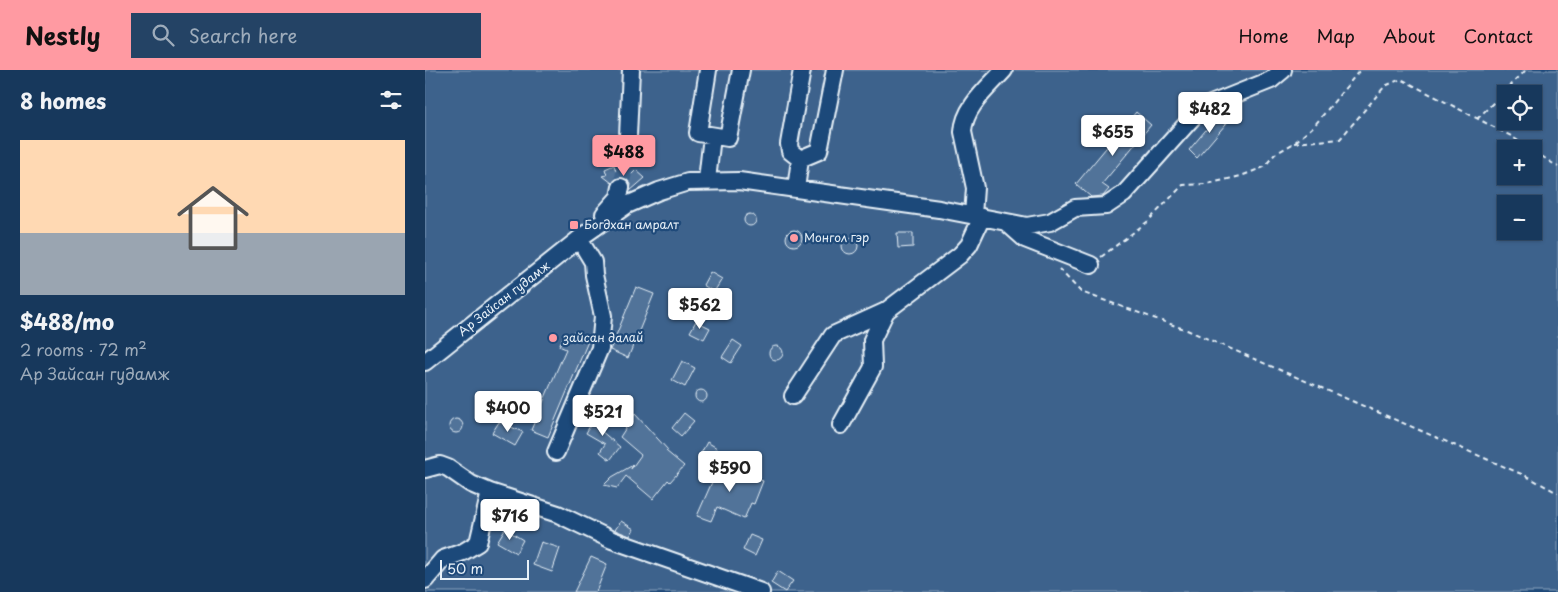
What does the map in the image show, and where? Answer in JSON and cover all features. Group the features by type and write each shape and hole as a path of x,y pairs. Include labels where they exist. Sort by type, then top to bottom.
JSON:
{"street":[{"path":"627,158 631,70"},
{"path":"708,70 698,133 728,138 730,136 741,70"},
{"path":"800,159 790,150 789,144 802,70"},
{"path":"800,159 819,151 835,70"},
{"path":"793,396 833,335 885,311 960,255 969,245 977,216 975,188 963,124 977,100 1004,70"},
{"path":"581,237 627,205 645,196 688,182 707,180 739,181 796,189 977,216 1027,226 1050,222 1075,208 1106,206 1124,194 1201,108 1271,80 1283,70"},
{"path":"707,180 712,136"},
{"path":"796,189 800,159"},
{"path":"581,237 617,200 621,187"},
{"path":"1006,222 1025,239 1091,264"},
{"path":"556,452 600,348 603,316 593,262 581,237"},
{"name":"Ар Зайсан гудамж","path":"425,362 581,237"},
{"path":"841,425 873,367 872,340 874,331 885,311"},
{"path":"425,469 440,465 448,468 471,484 490,492 558,514 612,540 761,592"},
{"path":"425,580 443,559 463,552 478,543 490,492"}],"path":[{"path":"1091,264 1147,222 1183,185 1207,184 1241,176 1264,167 1275,154 1295,143 1314,126 1360,70"},
{"path":"1477,119 1526,70"},
{"path":"1295,143 1339,139 1385,86 1401,79 1514,140"},
{"path":"1542,156 1558,167"},
{"path":"1058,267 1081,292 1187,330 1526,476 1558,493"}],"shaded area":[{"path":"425,70 1558,70 1558,592 425,592"}],"building":[{"path":"1136,112 1151,125 1102,184 1109,189 1103,196 1091,197 1076,184"},
{"path":"1221,112 1231,118 1197,158 1189,150"},
{"path":"614,165 616,171 631,175 636,170 645,178 630,191 631,184 627,179 618,177 612,183 603,176 607,175 605,169"},
{"path":"752,214 755,215 755,225 748,226 745,225 744,218 745,215"},
{"name":"Монгол гэр","path":"794,230 800,232 802,238 800,244 794,246 788,244 786,238 788,232"},
{"path":"897,233 913,233 913,247 898,248"},
{"name":"Монгол гэр","path":"850,238 858,246 850,254 842,246"},
{"path":"710,272 722,279 714,292 703,285"},
{"path":"636,287 654,294 628,358 610,350"},
{"path":"696,321 710,328 704,339 690,332"},
{"path":"573,332 589,339 548,437 531,430 566,349 559,346 564,335 570,337"},
{"path":"733,340 742,346 731,363 722,357"},
{"path":"776,346 781,348 783,353 781,358 776,360 771,358 769,353 771,348"},
{"path":"682,361 695,368 685,387 672,380"},
{"path":"701,390 707,396 701,402 695,396"},
{"path":"597,413 606,418 600,430 620,447 610,460 600,452 605,444 586,433"},
{"path":"684,413 694,421 681,436 672,428"},
{"path":"635,414 668,450 666,451 684,466 670,482 668,480 653,499 626,476 617,488 604,485 612,477 633,465 631,469 641,455 620,437"},
{"path":"453,419 459,419 463,426 459,433 453,433 449,429 449,423"},
{"path":"499,422 523,432 515,446 492,433"},
{"path":"707,442 717,448 708,465 698,459"},
{"path":"720,464 763,481 754,504 751,503 744,519 717,507 711,521 697,516"},
{"path":"621,521 634,529 630,536 615,530"},
{"path":"505,529 523,540 516,553 497,542"},
{"path":"750,535 762,540 755,556 743,550"},
{"path":"541,542 560,548 552,572 533,565"},
{"path":"591,557 607,564 596,592 574,592"},
{"path":"778,571 793,581 785,592 771,583"}],"tunnel":[{"path":"621,187 627,158"}],"place":[{"name":"Богдхан амралт","path":"574,225"},
{"name":"Монгол гэр","path":"794,238"},
{"name":"зайсан далай","path":"553,338"}]}
